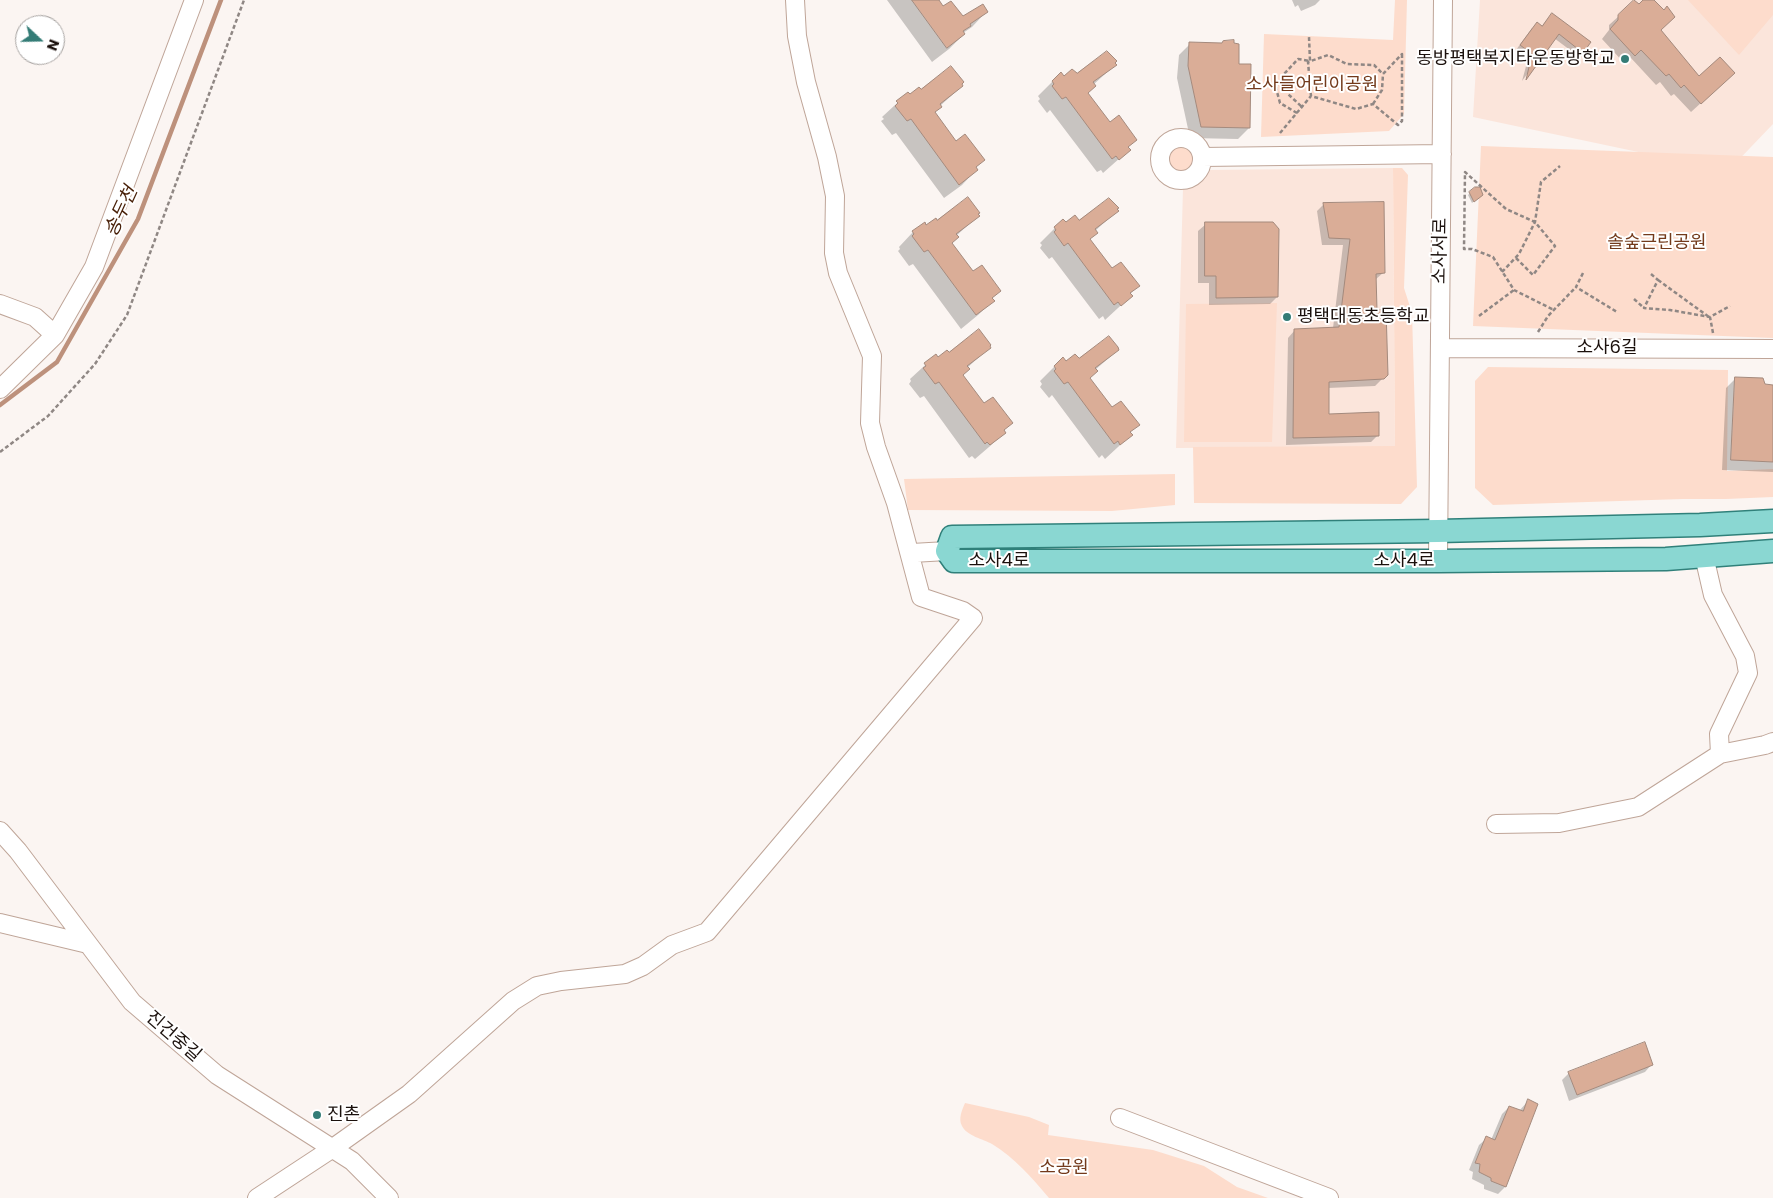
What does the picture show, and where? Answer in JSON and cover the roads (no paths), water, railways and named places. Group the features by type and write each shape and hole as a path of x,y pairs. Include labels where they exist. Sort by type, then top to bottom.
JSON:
{"main road":[{"name":"소사4로","path":"1773,521 1700,525 1438,531 952,537 947,550 954,561 1666,559 1773,551"}],"street":[{"path":"0,389 55,335 94,267 194,0"},
{"path":"257,1198 333,1148 409,1094 514,1001 537,986 561,981 625,974 643,966 672,945 707,932 973,618 963,611 921,597 896,504 876,447 870,423 872,356 838,273 834,253 835,196 796,36 795,0"},
{"name":"소사서로","path":"1438,561 1443,0"},
{"path":"1202,157 1442,154"},
{"path":"0,304 35,317 55,335"},
{"name":"소사6길","path":"1440,348 1773,349"},
{"path":"912,553 947,550"},
{"path":"1704,556 1713,594 1746,656 1748,673 1719,734 1720,754"},
{"path":"1496,824 1559,822 1638,807 1720,754 1773,742"},
{"name":"진건중길","path":"0,831 18,851 132,1002 217,1075 352,1160 389,1198"},
{"path":"0,924 88,944"},
{"path":"1120,1118 1329,1198"}],"waterway":[{"name":"송두천","path":"0,405 57,362 138,219 221,0"}],"place":[{"name":"동방평택복지타운동방학교","path":"1625,59"},
{"name":"평택대동초등학교","path":"1287,317"},
{"name":"진촌","path":"317,1115"}],"park label":[{"name":"소사들어린이공원","path":"1312,85"},
{"name":"솔숲근린공원","path":"1657,243"},
{"name":"소공원","path":"1064,1168"}]}
